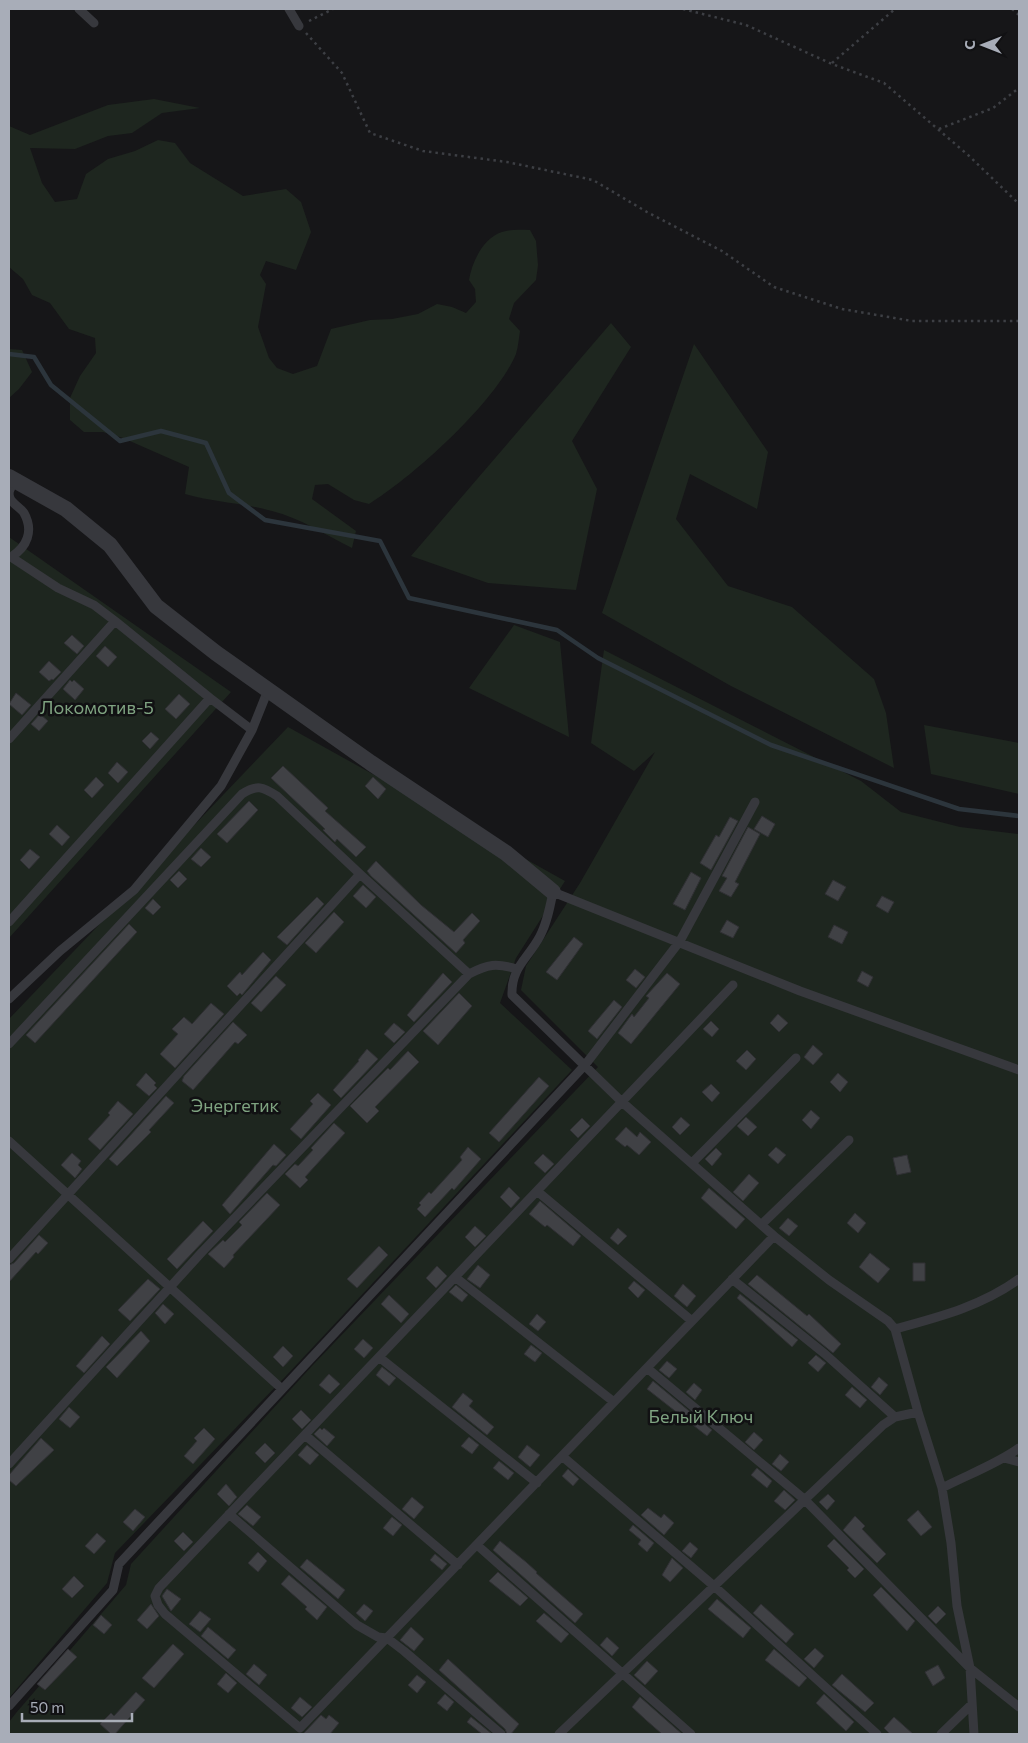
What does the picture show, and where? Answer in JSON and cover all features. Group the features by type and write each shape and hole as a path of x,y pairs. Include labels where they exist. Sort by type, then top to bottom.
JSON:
{"street":[{"path":"12,479 66,509 110,545 156,606 216,653 371,763 506,853 553,892"}],"lane":[{"path":"79,9 94,23"},
{"path":"289,9 300,26"},
{"path":"12,479 9,490 10,499 24,513 29,532 27,543 21,550 9,557 58,588 94,605 252,730"},
{"path":"9,739 115,621"},
{"path":"9,999 60,951 134,890 221,786 252,730 268,690"},
{"path":"9,922 210,698"},
{"path":"9,1044 242,794 252,787 263,786 277,796 469,974"},
{"path":"9,1706 113,1590 120,1564 585,1065 680,941 755,802"},
{"path":"9,1259 360,874"},
{"path":"974,1734 970,1668 957,1606 942,1488 895,1329 888,1320 829,1280 774,1236 693,1162 622,1102 512,995 511,981 517,969 540,937 550,910 553,892 625,922 680,941 800,991 1019,1070"},
{"path":"9,1464 170,1288 469,974 484,967 500,964 517,969"},
{"path":"733,985 159,1588 155,1596 158,1605 165,1614 303,1731 388,1638 774,1236"},
{"path":"693,1162 796,1058"},
{"path":"9,1140 282,1389"},
{"path":"762,1224 849,1140"},
{"path":"537,1191 692,1321"},
{"path":"455,1277 614,1402"},
{"path":"895,1329 964,1309 1000,1293 1019,1279"},
{"path":"732,1280 825,1354 895,1417"},
{"path":"379,1357 536,1483"},
{"path":"647,1368 804,1499 970,1668 1019,1707"},
{"path":"559,1734 883,1425 895,1417 918,1412"},
{"path":"305,1435 458,1565"},
{"path":"942,1488 991,1462 1004,1458 1019,1448"},
{"path":"562,1456 714,1586 876,1734"},
{"path":"1004,1458 1019,1462"},
{"path":"229,1514 357,1625 378,1637 388,1638 501,1734"},
{"path":"477,1545 691,1734"},
{"path":"941,1734 971,1705"}],"path":[{"path":"333,9 300,26 342,73 370,133 423,151 507,162 593,180 647,212 722,251 774,287 842,310 912,321 1019,321"},
{"path":"683,9 746,25 832,64 884,83 938,129 1019,204"},
{"path":"832,64 895,9"},
{"path":"1012,9 1019,15"},
{"path":"938,129 993,108 1019,88"}],"green space":[{"path":"154,99 200,108 162,113 132,133 108,136 75,149 30,148 42,183 55,202 77,199 86,174 108,159 135,151 158,140 175,143 190,163 243,196 286,189 301,202 311,232 296,270 266,261 260,275 266,284 258,327 269,358 277,368 293,374 317,366 331,329 370,320 392,319 418,314 437,304 452,307 466,313 476,302 475,289 469,280 476,258 484,245 495,235 505,231 516,230 530,230 536,241 538,265 536,280 514,303 509,319 520,331 516,354 506,373 491,394 472,415 430,457 408,476 369,504 354,500 328,484 315,485 312,499 356,531 352,548 303,522 282,514 261,508 185,494 189,467 123,438 103,432 84,432 70,420 70,398 80,376 96,353 95,338 69,329 50,303 32,295 23,279 9,267 9,126 30,135 108,105"},
{"path":"611,323 631,347 572,441 597,489 576,590 488,583 411,556"},
{"path":"694,344 768,452 757,509 690,474 676,519 728,586 792,607 874,679 886,713 894,768 731,686 602,613"},
{"path":"9,349 22,350 32,372 19,389 9,398"},
{"name":"Локомотив-5","path":"9,537 231,692 9,938"},
{"path":"514,625 560,642 569,737 469,688"},
{"name":"Белый Ключ","path":"604,650 861,781 901,812 960,827 1019,834 1019,1734 9,1734 9,1722 16,1713 126,1585 131,1564 312,1366 598,1067 521,990 526,966 580,883 655,752 634,771 591,743"},
{"path":"924,725 1019,743 1019,794 931,774"},
{"name":"Энергетик","path":"288,727 565,881 516,958 500,1003 572,1070 285,1377 115,1553 107,1583 9,1698 9,1019"}],"building":[{"path":"72,635 84,646 77,654 64,643"},
{"path":"105,646 117,657 108,667 96,656"},
{"path":"49,661 61,672 53,680 49,681 39,672"},
{"path":"70,680 72,682 74,680 84,689 75,700 63,689"},
{"path":"16,693 31,705 22,715 9,704"},
{"path":"179,694 190,704 176,719 165,709"},
{"path":"40,714 48,721 39,731 31,724"},
{"path":"151,732 159,739 150,749 142,741"},
{"path":"117,762 128,772 118,783 108,773"},
{"path":"283,766 328,808 325,811 366,847 356,857 337,839 335,842 323,830 325,829 271,778"},
{"path":"96,777 104,785 92,798 84,790"},
{"path":"373,777 386,789 378,799 365,786"},
{"path":"249,801 258,810 227,843 217,834"},
{"path":"762,816 775,824 768,837 754,829"},
{"path":"730,817 738,821 711,870 700,863 716,835 719,837"},
{"path":"57,825 70,837 62,846 49,834"},
{"path":"748,827 760,834 735,882 739,884 731,897 719,891 727,878 722,876"},
{"path":"201,848 211,857 201,867 191,859"},
{"path":"30,849 40,857 29,869 20,860"},
{"path":"376,861 421,905 454,932 472,913 480,921 463,940 465,943 456,953 371,876 367,871"},
{"path":"179,871 187,879 178,888 170,880"},
{"path":"691,872 701,878 685,910 673,904"},
{"path":"833,880 846,887 838,901 825,894"},
{"path":"363,885 376,897 366,908 353,896"},
{"path":"882,896 894,902 888,913 876,906"},
{"path":"317,897 324,904 287,945 277,937"},
{"path":"153,899 161,907 153,915 145,908"},
{"path":"334,912 344,922 316,953 305,943"},
{"path":"727,920 739,927 733,938 720,932"},
{"path":"129,924 137,932 35,1043 26,1035"},
{"path":"834,925 848,932 842,944 828,937"},
{"path":"574,937 583,944 557,980 546,972"},
{"path":"263,952 271,960 242,995 240,993 237,996 227,986 240,972 242,975"},
{"path":"635,969 645,977 636,988 626,980"},
{"path":"862,971 873,977 868,987 857,981"},
{"path":"443,973 452,982 414,1022 407,1015"},
{"path":"667,973 680,984 631,1044 618,1033 632,1014 634,1017 649,998 646,996"},
{"path":"276,976 286,985 261,1012 251,1003"},
{"path":"459,993 472,1006 438,1045 423,1031"},
{"path":"614,1000 622,1007 597,1039 588,1031"},
{"path":"211,1003 224,1014 175,1068 160,1054 178,1034 172,1029 184,1017 192,1024"},
{"path":"778,1014 788,1023 779,1032 770,1023"},
{"path":"711,1021 719,1029 712,1037 703,1029"},
{"path":"233,1022 247,1035 238,1044 235,1042 193,1090 182,1081 184,1076"},
{"path":"394,1023 405,1032 394,1043 384,1034"},
{"path":"813,1045 823,1054 813,1065 804,1057"},
{"path":"367,1049 378,1059 341,1098 333,1090 359,1061"},
{"path":"747,1050 756,1059 746,1070 736,1061"},
{"path":"408,1051 419,1062 375,1107 379,1111 367,1123 350,1106"},
{"path":"146,1073 156,1083 154,1085 157,1088 149,1096 136,1085"},
{"path":"838,1073 848,1082 840,1092 830,1082"},
{"path":"539,1077 549,1086 499,1142 489,1133"},
{"path":"711,1084 720,1093 712,1102 702,1092"},
{"path":"318,1093 331,1105 301,1139 290,1129 313,1104 310,1101"},
{"path":"166,1096 174,1103 149,1130 151,1132 117,1166 109,1159"},
{"path":"118,1101 133,1114 100,1150 88,1139 110,1115 108,1113"},
{"path":"811,1110 820,1118 811,1129 802,1120"},
{"path":"681,1117 690,1125 680,1135 672,1127"},
{"path":"746,1117 757,1127 748,1136 737,1126"},
{"path":"582,1118 590,1126 578,1138 570,1130"},
{"path":"334,1123 345,1133 305,1177 308,1180 300,1188 285,1174 295,1164 298,1166 313,1150 311,1148"},
{"path":"626,1127 637,1137 640,1132 651,1142 639,1155 627,1145 625,1147 615,1139"},
{"path":"274,1144 286,1155 276,1166 273,1165 230,1214 222,1205"},
{"path":"468,1147 481,1159 454,1190 452,1188 425,1217 417,1209 421,1205 419,1203 429,1192 431,1194 462,1160 460,1157"},
{"path":"776,1147 786,1155 778,1164 768,1155"},
{"path":"716,1148 722,1154 712,1166 705,1159"},
{"path":"72,1153 81,1161 78,1165 82,1169 75,1178 61,1165"},
{"path":"543,1154 554,1164 545,1173 534,1163"},
{"path":"907,1155 911,1172 897,1175 893,1158"},
{"path":"749,1174 759,1183 743,1201 733,1192"},
{"path":"509,1187 520,1198 511,1208 500,1197"},
{"path":"709,1188 745,1219 736,1229 701,1198"},
{"path":"267,1193 280,1205 233,1255 234,1257 224,1268 208,1254 223,1240 225,1242 242,1225 239,1222"},
{"path":"540,1201 581,1236 573,1246 547,1225 545,1227 529,1214"},
{"path":"855,1213 866,1223 858,1233 847,1223"},
{"path":"788,1218 798,1226 789,1236 779,1228"},
{"path":"203,1221 213,1231 177,1269 167,1259"},
{"path":"475,1226 486,1236 475,1247 465,1237"},
{"path":"618,1228 627,1236 618,1245 610,1238"},
{"path":"39,1235 48,1243 38,1254 36,1252 9,1282 9,1265 14,1263"},
{"path":"379,1246 388,1255 357,1288 347,1279"},
{"path":"870,1253 890,1269 878,1283 859,1267"},
{"path":"913,1263 925,1263 925,1281 913,1281"},
{"path":"478,1265 490,1275 480,1288 467,1279"},
{"path":"437,1266 447,1276 436,1288 426,1278"},
{"path":"757,1275 807,1316 809,1314 841,1344 833,1353 748,1284"},
{"path":"148,1279 160,1289 130,1321 118,1310"},
{"path":"634,1281 645,1290 638,1298 628,1288"},
{"path":"683,1284 696,1296 687,1307 674,1296"},
{"path":"456,1285 468,1295 462,1302 449,1292"},
{"path":"740,1294 798,1340 792,1347 737,1298"},
{"path":"389,1295 409,1314 401,1323 381,1304"},
{"path":"163,1304 174,1314 165,1324 155,1313"},
{"path":"537,1314 546,1322 538,1331 529,1324"},
{"path":"141,1331 150,1341 117,1378 106,1367"},
{"path":"102,1336 110,1344 84,1373 76,1366"},
{"path":"363,1339 373,1348 364,1358 354,1349"},
{"path":"531,1345 542,1353 535,1362 524,1354"},
{"path":"283,1346 293,1356 283,1367 273,1357"},
{"path":"816,1355 826,1363 818,1372 808,1363"},
{"path":"667,1361 677,1369 669,1378 659,1370"},
{"path":"382,1367 396,1378 389,1386 376,1375"},
{"path":"329,1374 340,1384 330,1394 319,1385"},
{"path":"879,1377 888,1385 880,1395 871,1387"},
{"path":"653,1381 712,1430 707,1436 647,1389"},
{"path":"694,1383 702,1390 695,1400 686,1392"},
{"path":"852,1387 867,1400 860,1408 845,1395"},
{"path":"463,1393 473,1401 469,1406 494,1427 487,1435 452,1407"},
{"path":"69,1407 80,1417 70,1428 59,1419"},
{"path":"301,1410 311,1420 302,1429 292,1419"},
{"path":"204,1428 215,1439 193,1464 184,1456 197,1441 194,1438"},
{"path":"320,1428 322,1430 324,1428 335,1437 327,1446 314,1434"},
{"path":"754,1432 763,1440 754,1450 745,1442"},
{"path":"469,1437 479,1445 472,1454 461,1446"},
{"path":"41,1438 54,1450 16,1486 9,1480 9,1475"},
{"path":"265,1443 275,1453 265,1463 255,1453"},
{"path":"307,1445 319,1455 310,1465 298,1455"},
{"path":"527,1445 540,1455 530,1467 518,1457"},
{"path":"780,1454 789,1462 781,1471 772,1464"},
{"path":"499,1461 514,1473 508,1480 493,1468"},
{"path":"757,1468 772,1481 767,1488 751,1475"},
{"path":"568,1469 579,1479 573,1486 562,1476"},
{"path":"226,1484 237,1497 229,1506 217,1494"},
{"path":"784,1490 795,1500 785,1510 774,1501"},
{"path":"828,1494 835,1501 827,1510 819,1502"},
{"path":"412,1497 424,1507 414,1519 402,1509"},
{"path":"247,1505 261,1517 253,1526 238,1514"},
{"path":"648,1508 661,1518 664,1514 674,1523 664,1535 641,1515"},
{"path":"135,1509 145,1517 133,1531 123,1522"},
{"path":"918,1510 932,1527 921,1536 907,1520"},
{"path":"855,1516 865,1526 862,1529 886,1554 877,1563 843,1530"},
{"path":"392,1517 402,1525 393,1536 383,1528"},
{"path":"633,1525 654,1543 647,1552 638,1544 641,1540 629,1530"},
{"path":"183,1532 193,1542 184,1551 174,1541"},
{"path":"97,1533 106,1541 94,1554 85,1546"},
{"path":"834,1539 864,1569 855,1578 847,1570 849,1568 827,1546"},
{"path":"500,1541 583,1614 575,1623 493,1550"},
{"path":"690,1542 698,1549 691,1558 682,1551"},
{"path":"258,1552 267,1561 258,1572 248,1563"},
{"path":"435,1554 447,1564 442,1570 430,1560"},
{"path":"672,1558 683,1568 670,1582 662,1575"},
{"path":"307,1559 345,1590 338,1599 300,1567"},
{"path":"498,1572 528,1598 520,1606 489,1581"},
{"path":"289,1575 327,1607 317,1620 305,1609 307,1607 281,1584"},
{"path":"74,1576 84,1586 72,1598 62,1589"},
{"path":"881,1587 915,1621 907,1631 873,1595"},
{"path":"167,1589 181,1599 171,1611 162,1596"},
{"path":"717,1599 751,1628 743,1638 708,1609"},
{"path":"151,1604 159,1616 147,1629 137,1620"},
{"path":"364,1604 373,1611 365,1621 356,1613"},
{"path":"761,1604 794,1634 786,1643 753,1613"},
{"path":"938,1606 946,1614 936,1624 928,1616"},
{"path":"200,1611 211,1619 200,1632 189,1624"},
{"path":"544,1613 569,1634 561,1643 536,1621"},
{"path":"101,1615 112,1625 104,1634 93,1625"},
{"path":"208,1627 236,1650 228,1659 201,1636"},
{"path":"411,1627 424,1639 414,1651 400,1640"},
{"path":"607,1637 619,1648 612,1656 600,1645"},
{"path":"173,1644 184,1654 154,1688 142,1678"},
{"path":"815,1648 824,1656 814,1668 804,1659"},
{"path":"68,1649 77,1657 45,1690 37,1684"},
{"path":"774,1649 807,1678 799,1687 765,1660"},
{"path":"448,1659 519,1724 511,1734 507,1734 505,1729 439,1670"},
{"path":"647,1661 658,1671 645,1685 634,1675"},
{"path":"254,1664 267,1675 259,1685 246,1674"},
{"path":"938,1665 945,1678 933,1686 925,1672"},
{"path":"226,1673 237,1683 228,1693 217,1684"},
{"path":"842,1674 874,1703 865,1712 832,1685"},
{"path":"417,1675 426,1682 417,1693 408,1685"},
{"path":"136,1692 145,1700 115,1734 111,1734 100,1724 111,1713 114,1716"},
{"path":"445,1694 454,1702 447,1711 437,1703"},
{"path":"824,1694 854,1722 846,1731 816,1703"},
{"path":"300,1697 312,1707 302,1717 291,1708"},
{"path":"640,1697 682,1734 662,1734 646,1720 632,1707"},
{"path":"321,1715 326,1719 329,1715 339,1723 330,1734 303,1734"},
{"path":"471,1717 492,1734 482,1734 467,1722"},
{"path":"894,1717 913,1734 890,1734 884,1728"}],"waterway":[{"path":"9,354 34,357 51,385 120,441 161,431 206,443 229,493 265,520 380,541 409,598 557,630 598,658 771,745 959,809 1019,816"}]}
